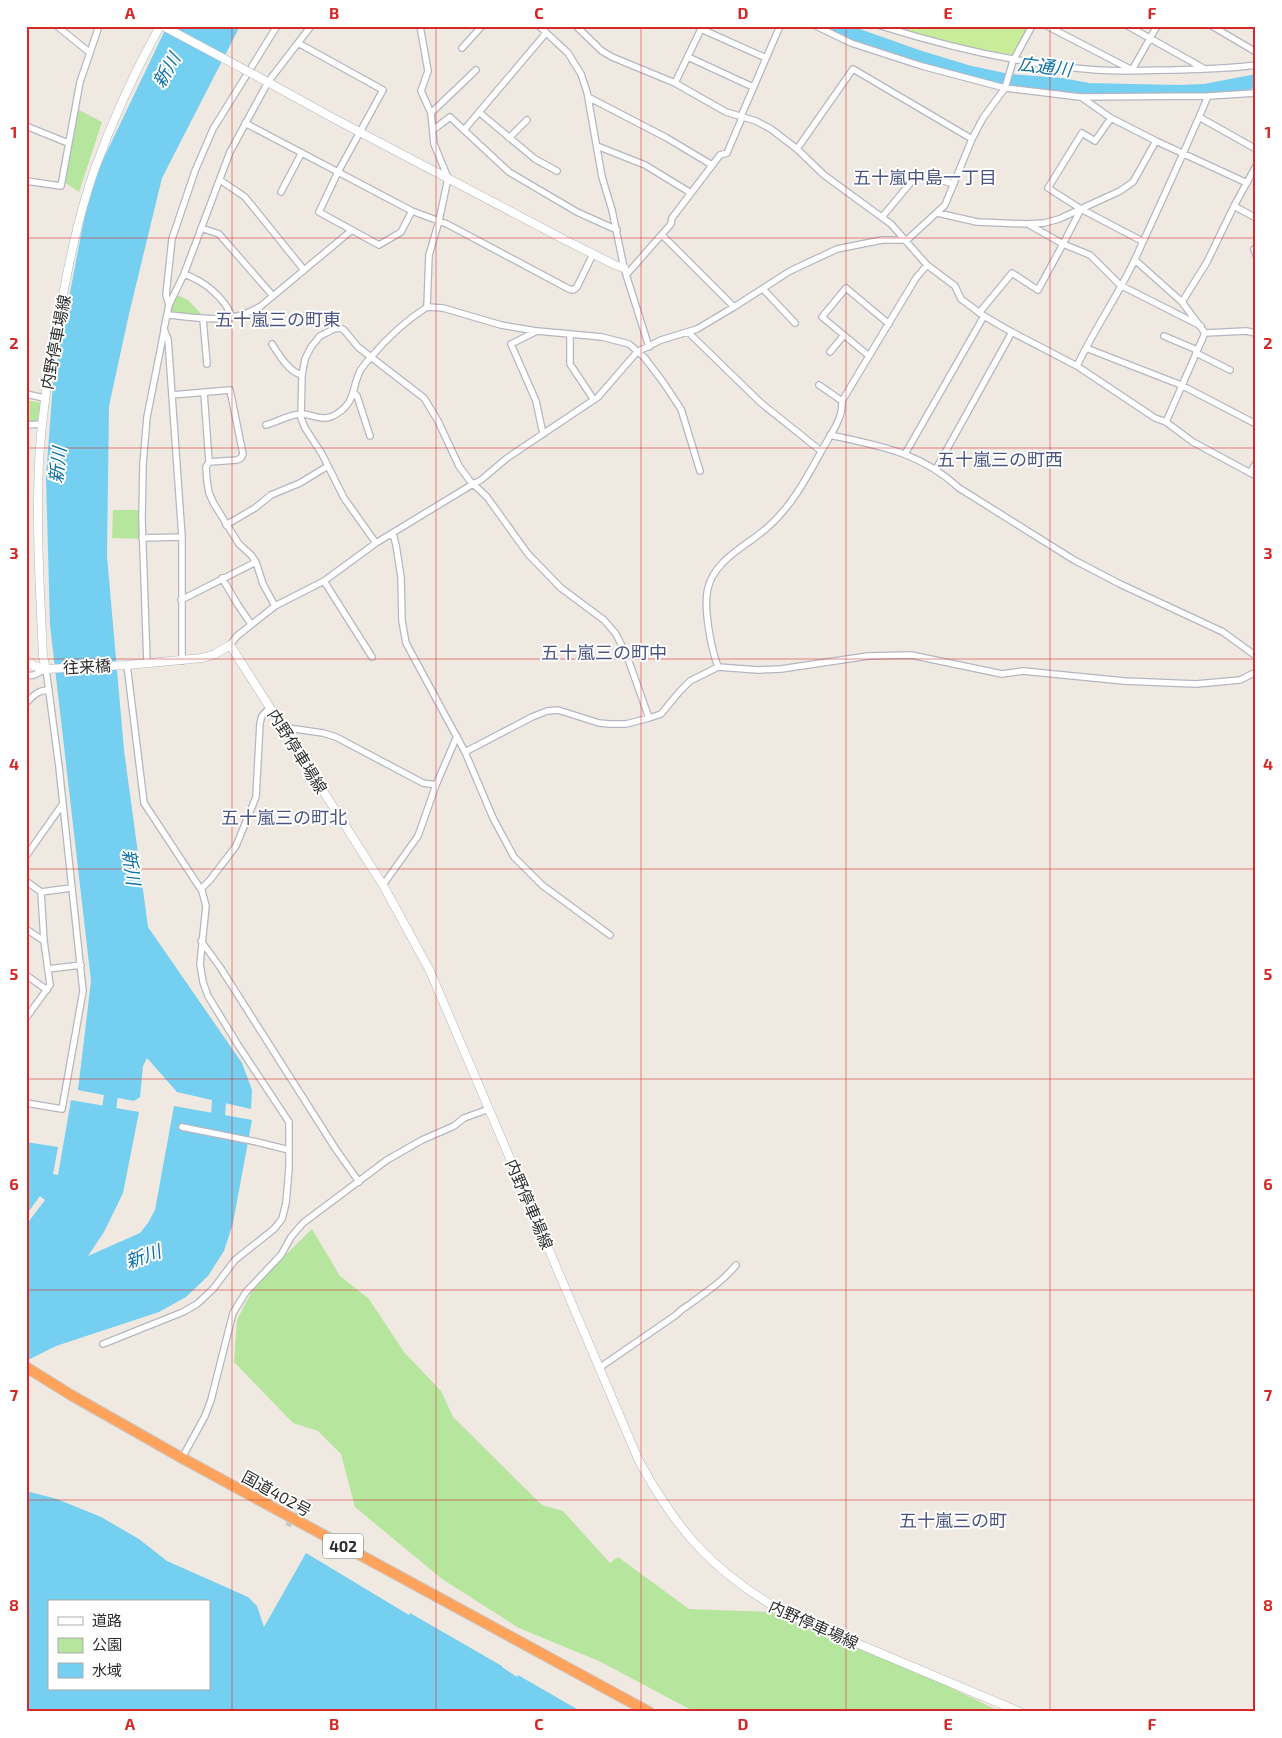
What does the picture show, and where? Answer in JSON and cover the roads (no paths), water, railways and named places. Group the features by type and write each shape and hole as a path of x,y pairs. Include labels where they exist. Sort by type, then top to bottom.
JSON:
{"highway":[{"name":"国道402号","path":"26,1367 71,1395 182,1458 649,1712"}],"main road":[{"path":"162,26 626,271"},
{"name":"内野停車場線","path":"49,668 43,656 38,536 38,463 44,398 79,221 94,171 125,95 162,26"},
{"path":"124,665 182,661 209,656 230,645"},
{"name":"内野停車場線","path":"230,645 383,885 430,971 639,1462 674,1520 698,1548 727,1575 756,1596 785,1613 1020,1712"},
{"path":"26,661 34,666 49,668"},
{"name":"往来橋","path":"49,668 124,665"}],"street":[{"path":"57,26 89,52"},
{"path":"26,181 61,186 80,82 99,26"},
{"path":"169,305 166,295 172,239 195,171 220,116 277,26"},
{"path":"147,663 142,538 143,464 147,417 169,305 184,274 230,152 266,81 311,26"},
{"path":"420,26 428,71 421,92 431,112 434,144 448,178 439,221 429,255 427,307"},
{"path":"462,48 482,26"},
{"path":"539,26 568,53 581,74 588,97 602,177 626,271 649,346"},
{"path":"576,26 602,51 675,83 726,112 770,129 797,149 824,175 891,224 927,265 955,286 961,299 982,314 1077,366 1155,418 1166,422 1193,442 1253,475 1256,463"},
{"path":"626,271 662,236 671,224 672,218 712,165 720,155 727,153 780,26"},
{"path":"816,26 851,43 922,66 1006,86 1056,95 1080,97 1208,96 1256,93"},
{"path":"881,26 931,42 1013,60 1096,70 1205,69 1256,65"},
{"path":"230,645 237,636 275,606 324,581 376,543 481,480 507,458 594,400 637,352 661,340 688,332 734,307 790,271 837,249 882,240 907,240 946,206 972,139 983,118 1006,86 1013,60 1032,26"},
{"path":"1047,26 1132,70"},
{"path":"1128,26 1205,69"},
{"path":"1132,70 1157,26"},
{"path":"1212,26 1256,52"},
{"path":"675,83 700,29 766,58"},
{"path":"464,130 546,33"},
{"path":"298,43 382,90 319,212 379,245 401,232 412,211"},
{"path":"688,57 753,87"},
{"path":"797,149 853,69 972,139"},
{"path":"431,112 476,70"},
{"path":"1077,366 1135,260 1142,241 1184,154 1208,96"},
{"path":"588,97 667,138 712,165"},
{"path":"1080,97 1111,118 1246,183"},
{"path":"480,113 535,159 557,171"},
{"path":"432,130 450,117 509,172 577,212 617,230"},
{"path":"1199,117 1256,150"},
{"path":"1111,118 1094,141 1082,133 1048,188 1081,209 1142,241"},
{"path":"510,138 526,120"},
{"path":"245,123 412,211 439,221 574,290 594,254"},
{"path":"26,126 68,144"},
{"path":"938,213 978,222 1044,223 1081,209 1120,191 1133,182 1156,141"},
{"path":"597,146 645,165 692,193"},
{"path":"281,192 301,154"},
{"path":"1182,302 1207,262 1256,166"},
{"path":"882,217 918,174 954,184"},
{"path":"220,180 245,197 304,270"},
{"path":"1234,206 1256,218"},
{"path":"906,454 982,314 1012,273 1038,290 1081,209"},
{"path":"1027,224 1063,244 1090,255 1120,286 1201,326"},
{"path":"201,228 219,234 273,296"},
{"path":"168,315 214,320 250,313 352,230"},
{"path":"662,236 734,307"},
{"path":"1135,260 1182,302 1205,333"},
{"path":"718,666 712,651 707,597 713,575 719,566 767,528 782,513 805,481 840,415 842,401 916,278 927,265"},
{"path":"184,274 202,282 219,297 232,317"},
{"path":"869,356 822,316 846,288 889,324"},
{"path":"763,289 795,323"},
{"path":"266,425 301,413 322,419 332,416 350,401 360,372 372,356 409,319 427,307 443,308 501,325 537,331 602,337 629,344 649,363 681,409 700,471"},
{"path":"203,319 207,364"},
{"path":"376,543 344,498 322,454 305,428 301,413 302,375 305,359 311,347 320,336 334,329 340,328 344,330 358,347 424,398 459,466 473,484 488,497 528,554 548,576 568,594 604,620 616,634 628,656 649,718"},
{"path":"164,329 168,339 182,537 182,661"},
{"path":"537,331 511,344 536,401 543,434"},
{"path":"688,332 761,403 821,451"},
{"path":"936,469 1012,332"},
{"path":"1205,333 1256,333"},
{"path":"1166,422 1205,333"},
{"path":"570,334 570,364 594,400"},
{"path":"830,352 844,335"},
{"path":"1164,336 1230,370"},
{"path":"272,344 286,363 298,374 302,375"},
{"path":"1086,348 1181,386 1256,424"},
{"path":"819,384 842,401"},
{"path":"172,395 230,390 243,454 237,460 209,462"},
{"path":"204,393 209,462 206,467 209,493 238,544 252,555 263,584 275,606"},
{"path":"354,393 357,396 370,436"},
{"path":"26,394 44,398"},
{"path":"26,425 42,424"},
{"path":"830,435 906,454 922,461 936,469 959,488 1074,560 1120,584 1223,632 1256,656"},
{"path":"226,525 255,508 271,495 300,483 328,466"},
{"path":"393,534 401,576 402,621 406,643 457,736 493,818 514,857 542,885 610,936"},
{"path":"142,538 182,537"},
{"path":"181,600 256,562"},
{"path":"222,578 251,624"},
{"path":"324,581 372,657"},
{"path":"465,752 547,711 558,710 600,723 610,724 626,724 661,714 690,681 718,666 758,670 781,669 868,656 910,655 1002,674 1023,671 1124,681 1196,684 1240,680 1256,672"},
{"path":"103,1344 183,1312 197,1304 213,1289 235,1260 274,1229 282,1219 286,1203 289,1150 289,1122 208,996 203,982 200,964 206,906 201,889 144,803 124,665"},
{"path":"26,676 34,675 49,668 49,690 84,991 62,1109 26,1103"},
{"path":"26,703 36,692 49,690"},
{"path":"201,889 236,846 245,826 256,796 260,723 262,716 270,707"},
{"path":"283,730 288,728 323,733 336,737 423,783 436,786"},
{"path":"383,885 418,836 457,736"},
{"path":"26,856 62,805"},
{"path":"26,843 32,848"},
{"path":"26,881 41,892 71,888"},
{"path":"26,1018 50,985 44,941 41,892"},
{"path":"26,928 44,941"},
{"path":"201,941 220,967 335,1148 359,1182"},
{"path":"48,969 81,965"},
{"path":"26,975 47,990"},
{"path":"182,1458 208,1408 217,1381 230,1324 239,1301 254,1282 281,1255 297,1229 383,1163 402,1151 454,1126 464,1118 489,1109"},
{"path":"182,1128 289,1150"},
{"path":"599,1368 676,1315 683,1307 692,1303 736,1265"}],"water":[{"path":"167,26 240,26 162,178 109,406 107,556 124,750 148,927 242,1063 252,1090 251,1109 177,1092 147,1058 143,1066 140,1097 134,1101 78,1090 91,981 50,625 46,477 53,383 90,187"},
{"path":"71,1100 139,1112 123,1193 104,1232 88,1256 140,1233 148,1223 155,1210 174,1106 252,1120 233,1223 224,1251 208,1276 186,1297 159,1312 56,1346 26,1361 26,1225 45,1200 40,1196 26,1215 26,1142 58,1147 53,1174 58,1175"},
{"path":"26,1491 57,1499 101,1517 139,1539 167,1561 248,1597 257,1606 264,1627 306,1553 409,1615 410,1613 502,1666 517,1677 518,1675 582,1712 26,1712"}],"waterway":[{"name":"広通川","path":"837,26 856,35 921,58 967,72 1009,81 1061,85 1088,90 1178,92 1204,91 1256,81"},
{"name":"新川","path":"107,1125 113,1079"},
{"name":"新川","path":"217,1133 220,1084"}],"tunnel":[{"path":"288,1526 297,1507"}],"district":[{"name":"五十嵐中島一丁目","path":"925,177"},
{"name":"五十嵐三の町東","path":"278,319"},
{"name":"五十嵐三の町西","path":"1000,459"},
{"name":"五十嵐三の町中","path":"604,652"},
{"name":"五十嵐三の町北","path":"284,817"},
{"name":"五十嵐三の町","path":"953,1520"}]}
